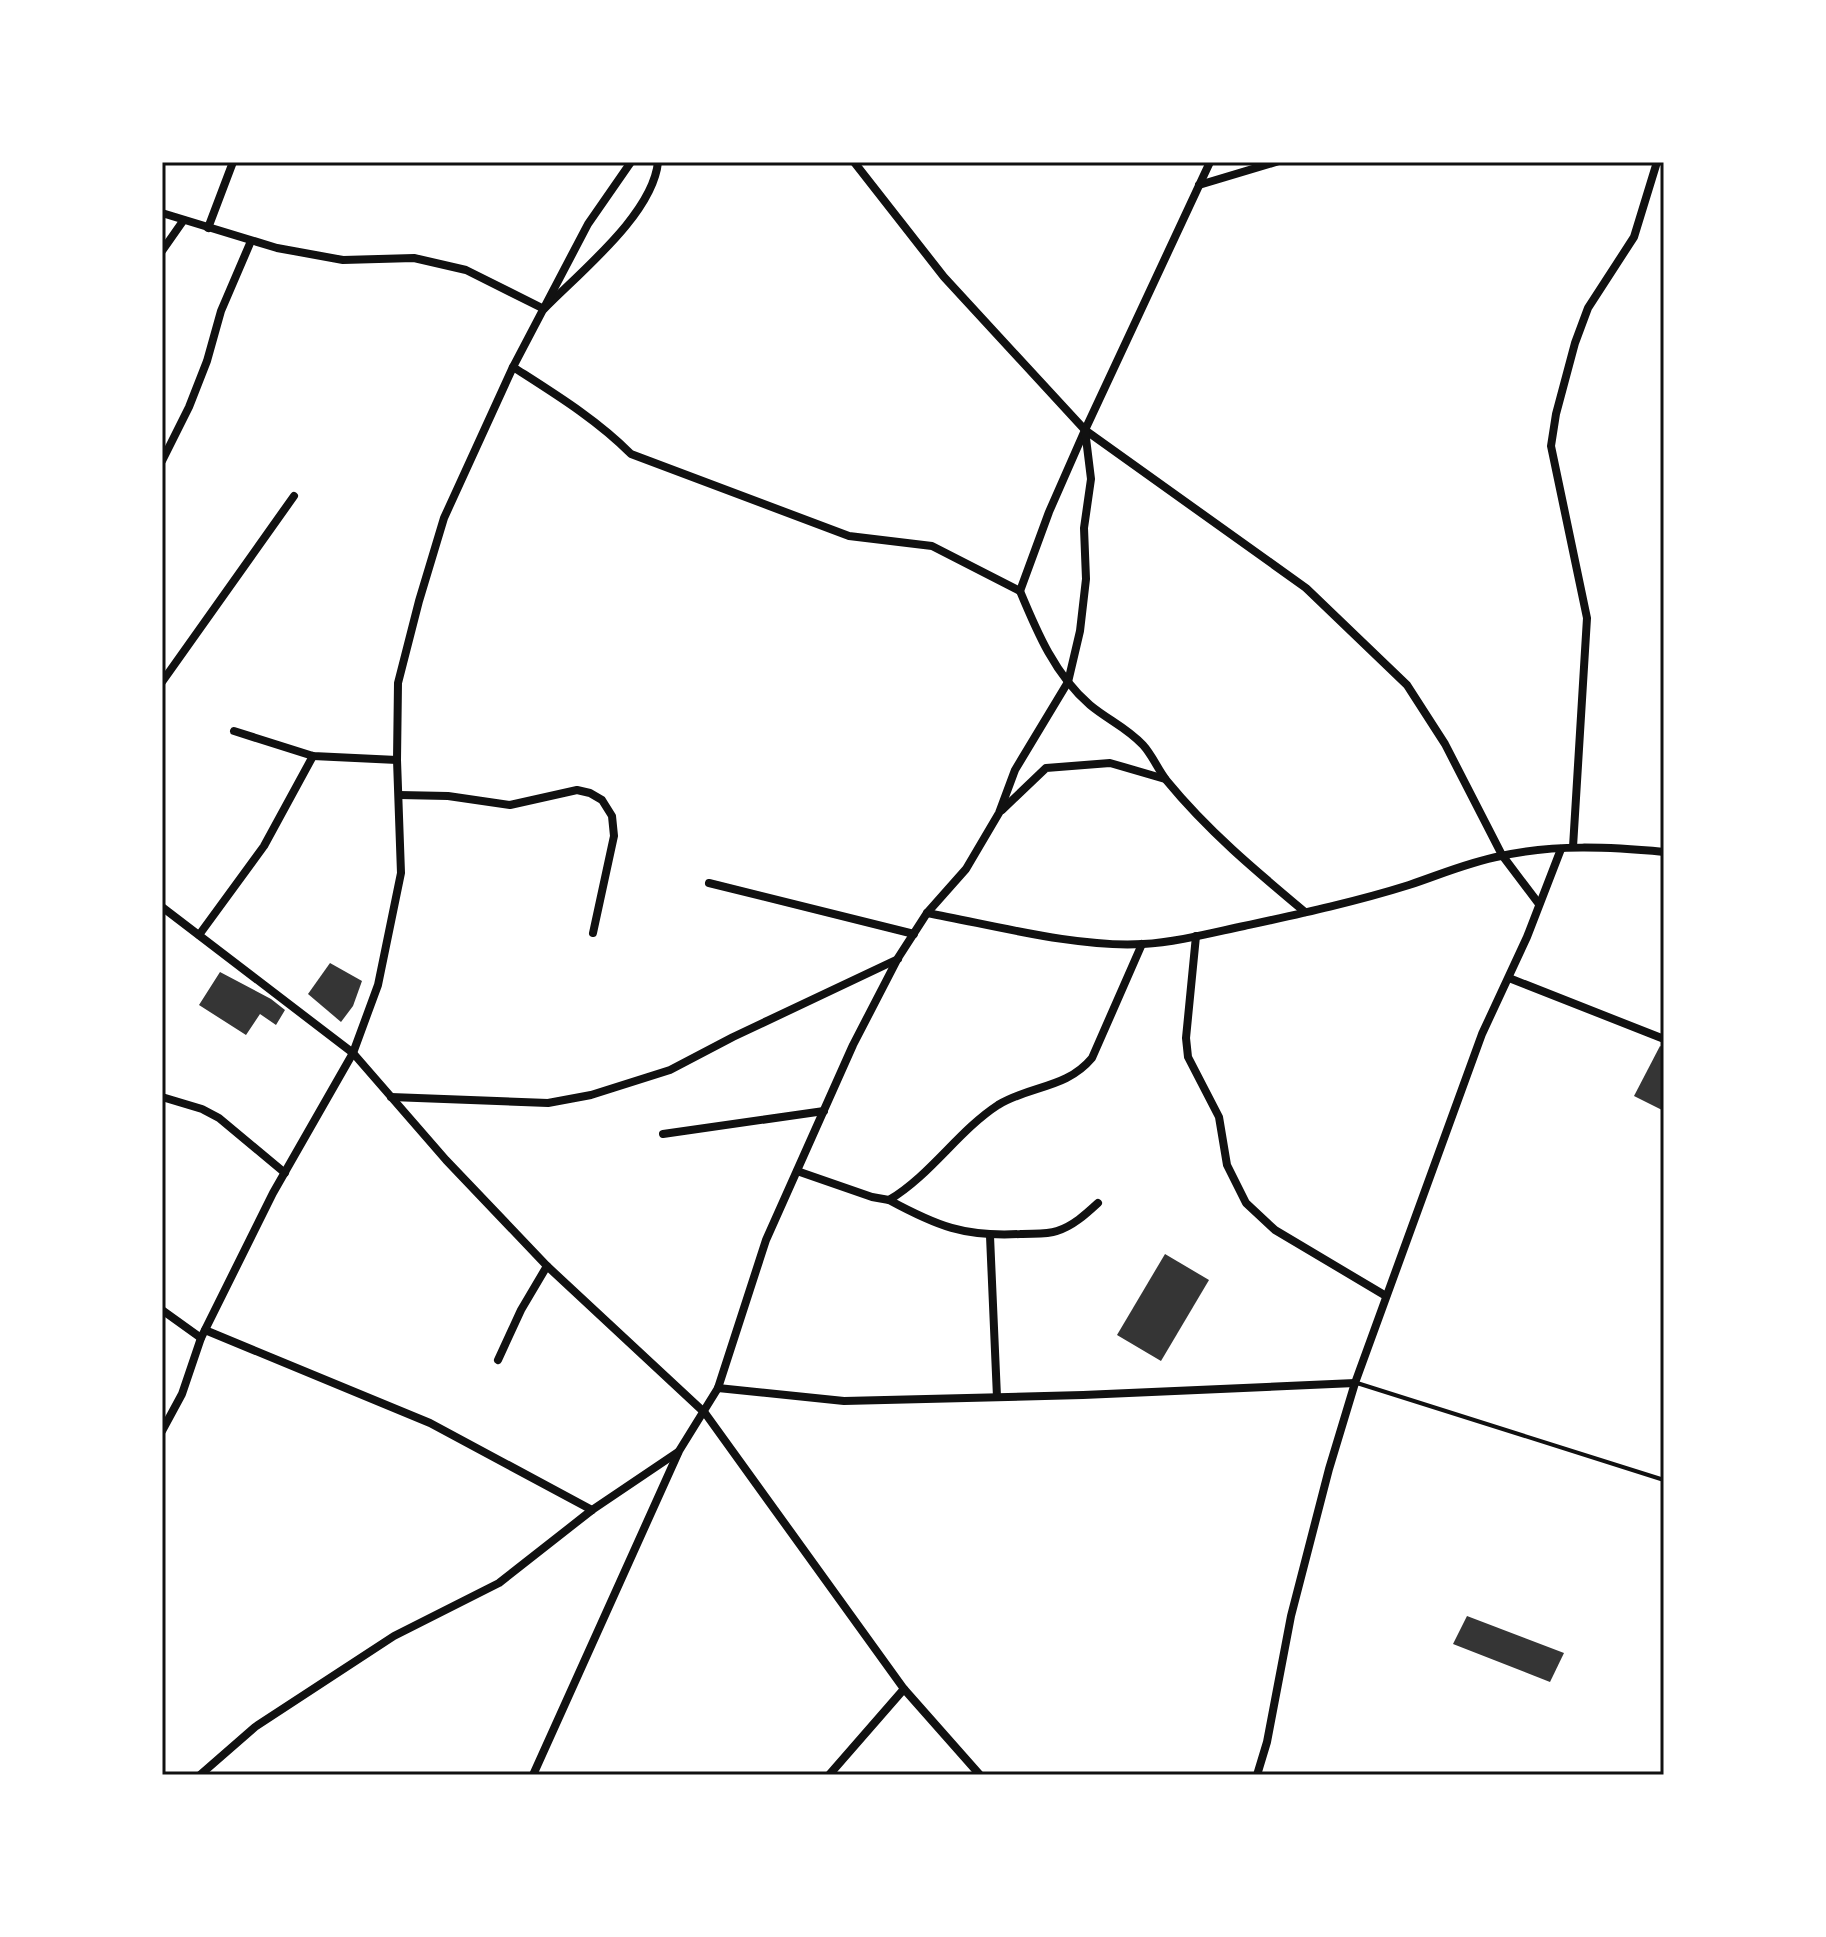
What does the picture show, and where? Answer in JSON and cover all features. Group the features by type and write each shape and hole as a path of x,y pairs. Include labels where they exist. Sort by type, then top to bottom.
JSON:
{"street":[{"path":"208,228 233,162"},
{"path":"162,1431 182,1394 203,1334 285,1173 353,1053 378,985 401,873 398,683 444,518 513,367 588,224 631,162"},
{"path":"544,309 628,225 657,175 658,162"},
{"path":"854,162 944,277 1085,430 1306,588 1407,685 1445,744 1502,855 1539,904"},
{"path":"1020,591 1049,512 1085,430 1210,162"},
{"path":"1199,185 1276,162"},
{"path":"1573,847 1587,618 1551,446 1575,343 1588,308 1634,237 1657,162"},
{"path":"162,213 277,248 343,260 414,258 466,270 544,309"},
{"path":"162,251 183,221"},
{"path":"162,461 193,396 221,311 251,241"},
{"path":"513,367 606,429 631,454 849,536 932,546 1020,591 1041,640 1068,682 1091,706 1123,725 1146,748 1166,779 1229,849 1305,912"},
{"path":"533,1775 679,1451 718,1388 766,1240 853,1045 898,958 927,913 966,869 999,813 1015,770 1068,682 1080,631 1086,579 1084,528 1091,479 1085,430"},
{"path":"162,682 294,496"},
{"path":"234,731 313,756 397,760"},
{"path":"199,935 264,846 313,756"},
{"path":"999,813 1046,768 1110,763 1166,779"},
{"path":"399,795 448,796 510,805 577,790 602,800 612,816 614,836 593,933"},
{"path":"927,913 1018,931 1142,944 1196,936 1305,912 1408,885 1502,855 1573,847 1664,852"},
{"path":"1257,1775 1267,1742 1291,1616 1355,1383 1482,1034 1509,978 1561,849"},
{"path":"709,883 914,934"},
{"path":"162,907 353,1053 547,1266 705,1413 904,1689 980,1775"},
{"path":"1196,936 1186,1038 1188,1057 1219,1117 1227,1165 1246,1203 1256,1216 1275,1230 1386,1296"},
{"path":"889,1200 911,1187 996,1107 1017,1095 1081,1072 1092,1058 1142,944"},
{"path":"391,1097 548,1103 591,1095 670,1070 898,958"},
{"path":"1509,978 1664,1039"},
{"path":"162,1097 202,1109 219,1118 285,1173"},
{"path":"663,1134 824,1111"},
{"path":"797,1171 889,1200 930,1222 990,1236 1055,1232 1075,1223 1098,1203"},
{"path":"990,1236 997,1397"},
{"path":"498,1360 521,1310 547,1266"},
{"path":"162,1310 203,1334 430,1423 592,1510"},
{"path":"718,1388 844,1401 1355,1383"},
{"path":"200,1775 255,1727 394,1636 499,1583 592,1510 679,1451"},
{"path":"829,1775 904,1689"}],"lane":[{"path":"1355,1383 1664,1480"}],"building":[{"path":"330,963 362,981 353,1006 341,1022 308,994"},
{"path":"220,972 271,999 285,1010 276,1025 260,1014 246,1035 199,1005"},
{"path":"1660,1046 1664,1048 1662,1110 1634,1096"},
{"path":"1165,1254 1209,1280 1161,1361 1117,1335"},
{"path":"1467,1616 1564,1653 1550,1682 1453,1644"}]}
